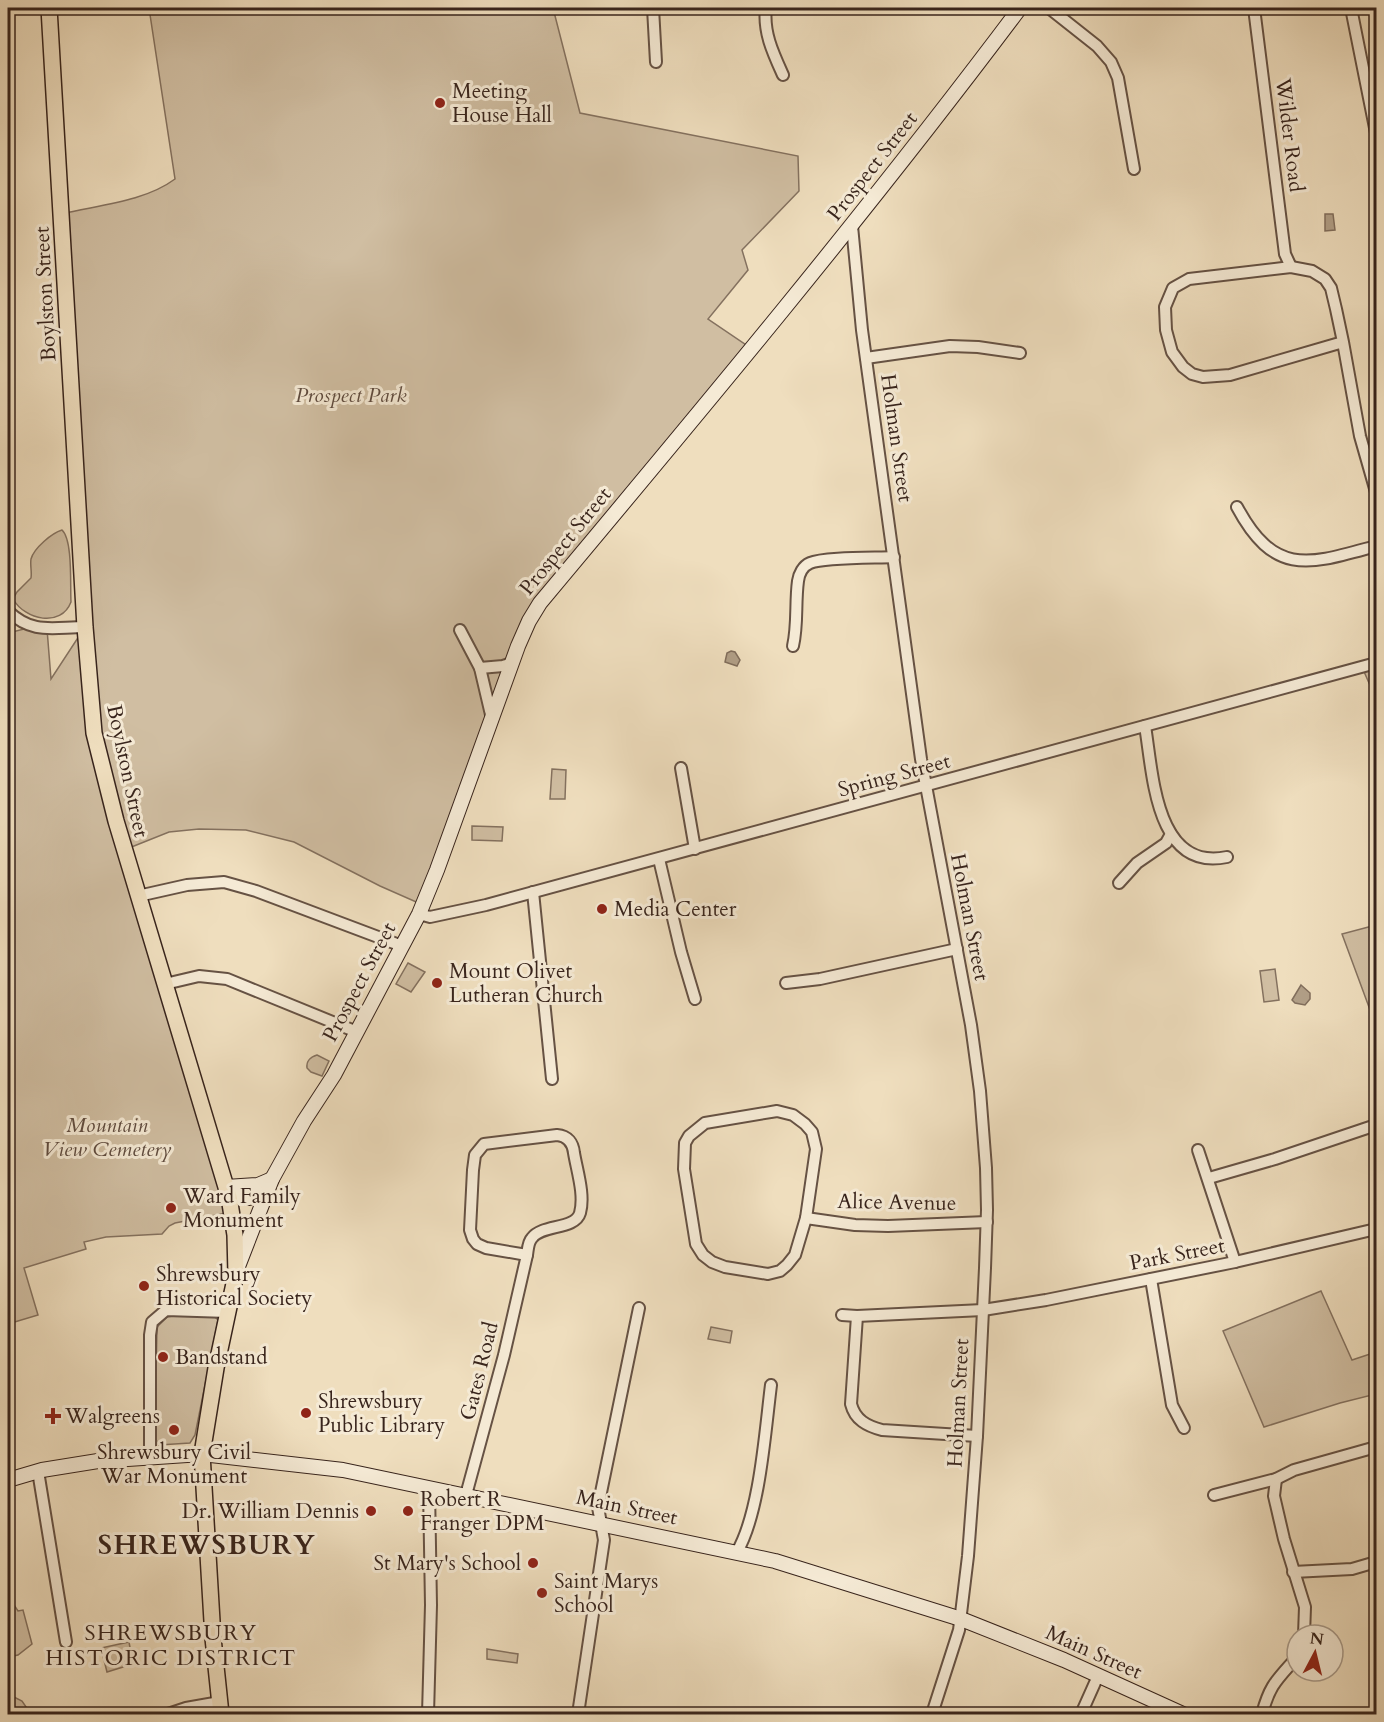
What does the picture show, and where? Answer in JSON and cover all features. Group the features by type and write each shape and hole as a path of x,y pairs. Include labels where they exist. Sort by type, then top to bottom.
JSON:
{"main road":[{"name":"Boylston Street","path":"49,8 85,627 94,733 116,821 228,1192 234,1227 236,1274 202,1454 207,1563 220,1708"}],"street":[{"path":"653,8 656,62"},
{"path":"766,8 770,46 783,75"},
{"name":"Prospect Street","path":"236,1274 272,1179 304,1121 334,1075 419,914 512,663 529,621 540,603 852,226 1020,8"},
{"path":"1049,8 1097,46 1111,62 1118,78 1134,169"},
{"name":"Wilder Road","path":"1254,8 1286,259 1291,267"},
{"path":"1352,8 1377,133"},
{"name":"Holman Street","path":"852,226 866,358 925,787 971,1025 980,1091 986,1168 987,1222 977,1436 961,1619 932,1714"},
{"path":"835,247 842,252 854,254"},
{"path":"1343,342 1230,375 1203,377 1192,374 1175,357 1166,330 1164,315 1168,297 1178,284 1189,279 1291,267 1312,272 1325,279 1331,288 1343,342 1360,436 1377,492"},
{"path":"866,358 950,346 1020,353"},
{"path":"1237,507 1256,538 1272,551 1290,558 1318,561 1377,546"},
{"path":"793,646 799,578 802,569 809,563 821,560 894,557"},
{"path":"8,611 22,623 32,627 47,629 85,627"},
{"path":"460,630 480,668 492,719"},
{"path":"480,668 512,663"},
{"name":"Spring Street","path":"419,914 430,917 465,910 1377,663"},
{"path":"1145,726 1160,812 1171,834 1179,845 1193,856 1211,859 1227,857"},
{"path":"681,768 695,849"},
{"path":"1119,883 1137,863 1166,843 1171,834"},
{"path":"659,859 681,952 695,999"},
{"path":"138,896 202,883 236,884 402,946"},
{"path":"533,892 552,1079"},
{"path":"786,983 820,980 957,949"},
{"path":"165,984 199,976 226,979 357,1032"},
{"path":"766,1112 786,1113 799,1119 812,1132 816,1149 806,1218 795,1255 780,1271 768,1274 725,1267 712,1262 703,1255 696,1244 684,1169 684,1149 689,1136 705,1123 766,1112"},
{"path":"1209,1178 1377,1125"},
{"name":"Gates Road","path":"466,1495 504,1355 527,1255 530,1240 538,1232 567,1224 576,1220 580,1215 581,1198 574,1148 568,1139 562,1136 484,1144 475,1155 470,1230 473,1239 477,1244 486,1248 527,1255"},
{"path":"1198,1150 1235,1262"},
{"path":"228,1192 272,1179"},
{"path":"228,1192 249,1198 266,1194"},
{"name":"Alice Avenue","path":"806,1218 855,1225 888,1226 987,1222"},
{"name":"Park Street","path":"842,1315 983,1310 1046,1300 1235,1262 1377,1228"},
{"path":"1151,1279 1172,1405 1185,1428"},
{"path":"578,1714 604,1540 598,1507 639,1308"},
{"path":"150,1458 152,1322 166,1310 228,1312"},
{"path":"857,1316 851,1404 856,1416 872,1427 882,1430 977,1436"},
{"path":"737,1552 745,1538 754,1496 771,1385"},
{"path":"1214,1495 1276,1479 1294,1470 1377,1447"},
{"name":"Main Street","path":"8,1480 38,1471 98,1461 202,1454 343,1470 600,1522 775,1561 961,1619 1184,1714"},
{"name":"Main Street","path":"8,1471 16,1469 38,1471"},
{"path":"38,1471 66,1641"},
{"path":"1276,1479 1274,1496 1293,1572 1305,1607 1304,1623"},
{"path":"428,1714 432,1605 429,1488"},
{"path":"1293,1572 1352,1569 1377,1562"},
{"path":"1262,1714 1274,1680 1285,1669"},
{"path":"1081,1714 1098,1676"},
{"path":"168,1714 186,1708 220,1708"}],"green space":[{"name":"Prospect Park","path":"149,8 553,8 580,113 798,156 799,191 742,250 748,270 708,319 752,349 540,603 423,905 294,842 246,830 199,829 169,832 124,850 232,1212 175,1223 162,1234 106,1237 84,1242 86,1249 24,1268 38,1315 8,1324 8,633 32,627 47,629 51,679 85,627 61,214 135,198 163,187 175,179"},
{"path":"62,530 68,543 71,602 59,615 51,618 34,616 26,612 13,599 31,578 31,559 36,550"},
{"path":"1376,663 1376,699 1362,667"},
{"path":"552,769 566,770 565,799 550,799"},
{"path":"472,826 503,827 502,841 472,840"},
{"path":"1376,925 1376,1026 1342,934"},
{"path":"408,963 425,972 411,992 396,984"},
{"path":"1275,969 1279,1000 1264,1002 1260,971"},
{"path":"317,1055 329,1061 322,1076 307,1068 309,1059"},
{"path":"1321,1291 1352,1360 1376,1352 1376,1394 1264,1427 1223,1331"},
{"path":"214,1316 218,1320 195,1435 190,1443 159,1445 156,1440 155,1423 157,1327 167,1317"},
{"path":"711,1327 732,1331 730,1343 708,1339"},
{"path":"14,1605 18,1611 23,1610 32,1644 18,1655 8,1657 8,1610"},
{"path":"129,1642 133,1664 107,1672 101,1648"},
{"path":"487,1649 518,1654 517,1663 487,1659"},
{"path":"8,1694 22,1701 31,1714 8,1714"}],"shaded area":[{"path":"1325,214 1333,214 1335,230 1325,231"},
{"path":"735,652 740,660 737,666 725,662 727,653"},
{"path":"1301,985 1310,993 1310,999 1305,1005 1292,1000"}],"place":[{"name":"Meeting House Hall","path":"440,103"},
{"name":"Media Center","path":"602,909"},
{"name":"Mount Olivet Lutheran Church","path":"437,983"},
{"name":"Ward Family Monument","path":"171,1208"},
{"name":"Shrewsbury Historical Society","path":"144,1286"},
{"name":"Bandstand","path":"163,1357"},
{"name":"Shrewsbury Public Library","path":"306,1413"},
{"name":"Walgreens","path":"53,1416"},
{"name":"Shrewsbury Civil War Monument","path":"174,1430"},
{"name":"Dr. William Dennis","path":"371,1511"},
{"name":"Robert R Franger DPM","path":"408,1511"},
{"name":"St Mary's School","path":"533,1563"},
{"name":"Saint Marys School","path":"542,1593"}],"district":[{"name":"SHREWSBURY","path":"207,1545"},
{"name":"SHREWSBURY HISTORIC DISTRICT","path":"171,1644"}],"park label":[{"name":"Mountain View Cemetery","path":"107,1137"}]}
